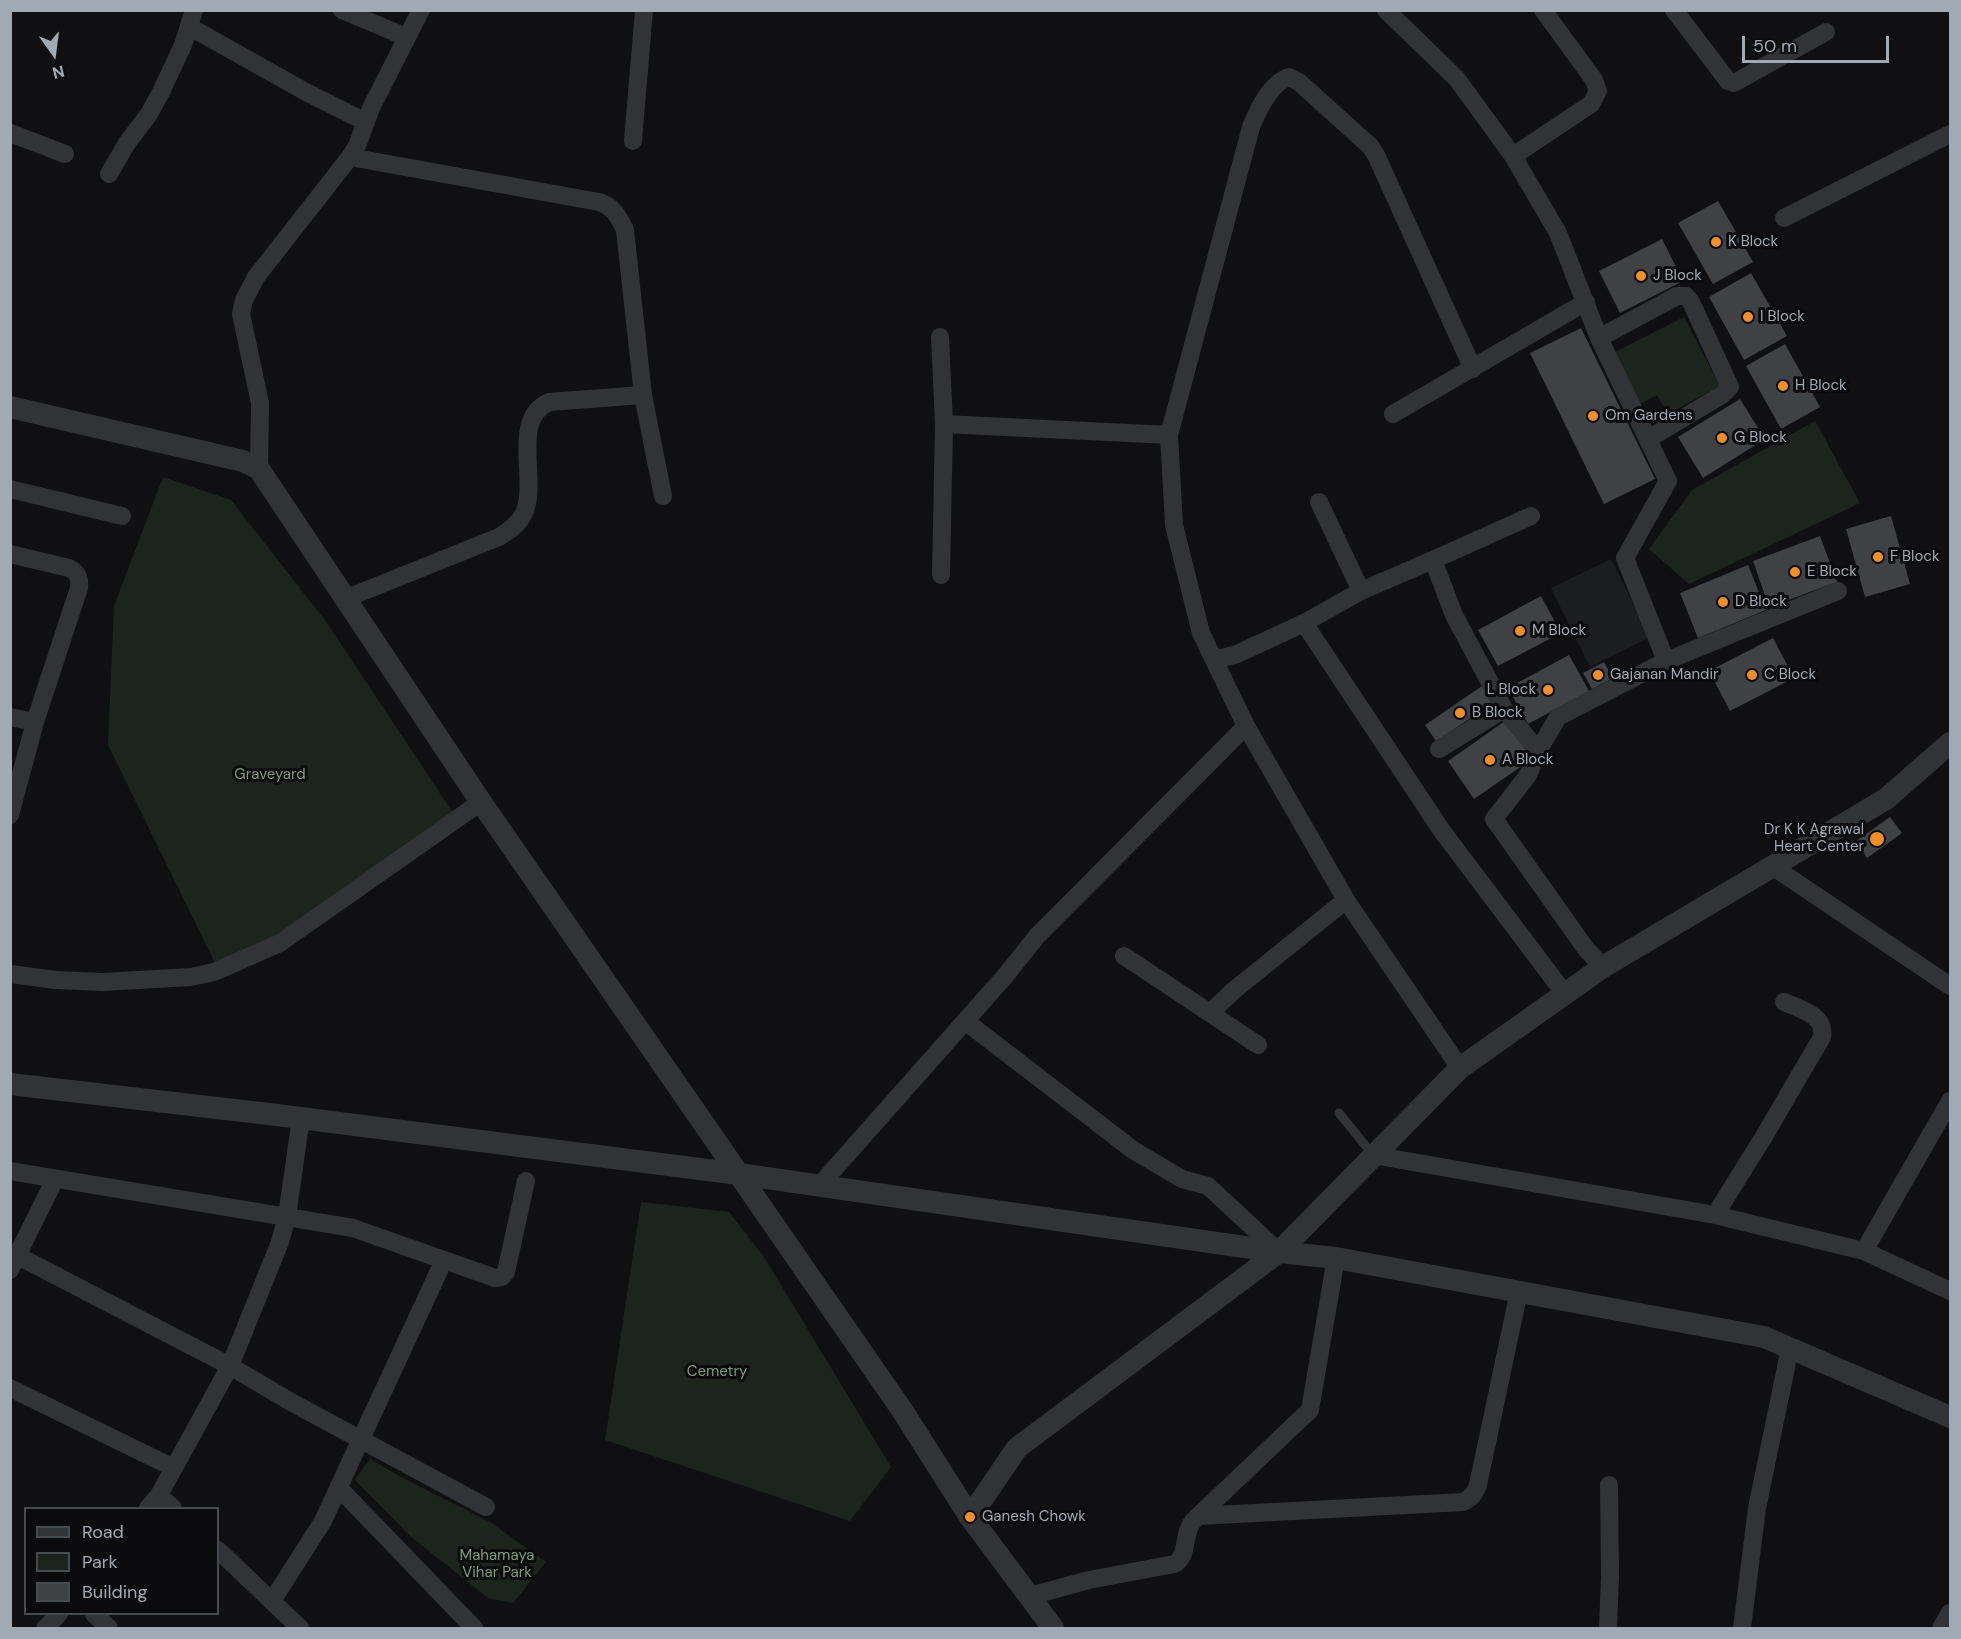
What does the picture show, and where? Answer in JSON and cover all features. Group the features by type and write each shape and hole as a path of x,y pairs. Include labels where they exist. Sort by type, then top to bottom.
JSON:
{"street":[{"path":"342,10 406,37"},
{"path":"259,469 260,403 241,314 242,306 256,277 350,157 406,37 422,10"},
{"path":"633,141 644,10"},
{"path":"1386,10 1457,79 1513,156 1558,233 1599,338 1668,481 1625,558 1666,661"},
{"path":"1513,156 1591,104 1598,91 1594,80 1543,10"},
{"path":"1674,10 1728,81 1734,83 1826,32"},
{"path":"109,174 127,143 149,114 192,19 306,92 366,122"},
{"path":"1460,1068 1346,900 1246,726 1201,633 1174,525 1169,435 1251,127 1261,105 1280,81 1289,77 1299,82 1377,155 1473,369"},
{"path":"10,133 65,154"},
{"path":"1784,218 1950,134"},
{"path":"350,157 607,204 613,210 625,230 643,395 663,496"},
{"path":"1599,338 1677,296 1686,296 1727,376 1730,387 1722,394 1648,439"},
{"path":"1393,414 1586,302"},
{"path":"940,337 944,424 941,575"},
{"path":"347,598 500,537 519,522 525,512 528,485 530,420 543,405 549,402 643,395"},
{"path":"10,407 243,461 259,469 482,802 903,1410 970,1517 1053,1629"},
{"path":"944,424 1169,435"},
{"path":"10,489 122,516"},
{"path":"1319,502 1361,591"},
{"path":"1215,660 1236,654 1304,623 1361,591 1531,516"},
{"path":"10,554 69,568 74,570 80,581 35,722 10,815"},
{"path":"1433,560 1454,615 1504,709 1538,751"},
{"path":"1603,967 1586,949 1494,819 1528,776 1538,751 1558,717 1666,661 1838,591"},
{"path":"1304,623 1442,831 1565,994"},
{"path":"1439,749 1504,709"},
{"path":"10,717 35,722"},
{"path":"819,1186 1006,975 1037,936 1246,726"},
{"path":"970,1517 1017,1448 1279,1252 1460,1068 1603,967 1886,799 1950,743"},
{"path":"10,974 56,980 103,982 191,977 214,972 280,943 482,802"},
{"path":"1772,866 1950,986"},
{"path":"1210,1013 1346,900"},
{"path":"1124,956 1258,1045"},
{"path":"1715,1215 1822,1037 1821,1025 1816,1017 1784,1002"},
{"path":"965,1021 1133,1150 1182,1179 1208,1186 1279,1252"},
{"path":"10,1084 301,1118 739,1174 1279,1252 1336,1258 1764,1337 1950,1416"},
{"path":"1864,1251 1950,1101"},
{"path":"167,1507 153,1502 230,1366 280,1242 301,1118"},
{"path":"1373,1155 1715,1215 1864,1251 1950,1291"},
{"path":"10,1171 353,1228 495,1278 505,1275 526,1181"},
{"path":"55,1179 14,1263 230,1366 291,1402 486,1507"},
{"path":"1030,1596 1089,1581 1178,1563 1183,1554 1187,1529 1198,1516 1310,1410 1336,1258"},
{"path":"272,1601 323,1521 444,1260"},
{"path":"1198,1516 1463,1502 1468,1499 1479,1485 1519,1291"},
{"path":"1742,1629 1757,1508 1790,1348"},
{"path":"10,1388 174,1468"},
{"path":"1608,1629 1609,1485"},
{"path":"339,1488 474,1629"},
{"path":"219,1551 300,1629"},
{"path":"1941,1629 1950,1613"},
{"path":"45,1629 58,1615"},
{"path":"95,1615 109,1629"}],"lane":[{"path":"1340,1113 1373,1155"}],"shaded area":[{"path":"1611,559 1650,637 1590,667 1551,588"}],"green space":[{"path":"1684,317 1720,386 1668,414 1657,395 1638,405 1611,354"},
{"path":"1815,421 1860,503 1689,584 1649,549 1692,490"},
{"name":"Graveyard","path":"163,477 231,500 327,623 455,816 220,973 108,745 114,606"},
{"name":"Cemetry","path":"641,1202 729,1212 764,1257 891,1467 850,1521 605,1440"},
{"name":"Mahamaya Vihar Park","path":"370,1459 490,1522 546,1562 513,1603 488,1598 410,1536 355,1480"}],"building":[{"name":"K Block","path":"1718,201 1753,262 1713,284 1678,223"},
{"name":"J Block","path":"1662,239 1683,281 1620,313 1599,271"},
{"name":"I Block","path":"1751,273 1787,336 1744,360 1709,297"},
{"name":"Om Gardens","path":"1581,328 1655,479 1604,504 1530,353"},
{"name":"H Block","path":"1785,344 1820,407 1781,429 1746,366"},
{"name":"G Block","path":"1740,399 1765,439 1703,478 1678,437"},
{"name":"F Block","path":"1891,516 1910,584 1865,597 1846,529"},
{"name":"E Block","path":"1820,536 1837,582 1769,607 1753,561"},
{"name":"D Block","path":"1748,565 1766,610 1698,638 1680,593"},
{"name":"M Block","path":"1541,596 1561,633 1498,666 1478,630"},
{"name":"C Block","path":"1773,638 1794,678 1730,711 1709,671"},
{"name":"L Block","path":"1569,655 1589,691 1528,724 1508,688"},
{"name":"Gajanan Mandir","path":"1604,662 1613,678 1592,689 1583,673"},
{"name":"B Block","path":"1485,684 1496,701 1436,741 1425,725"},
{"name":"A Block","path":"1505,721 1532,759 1474,799 1448,761"},
{"path":"1890,817 1902,833 1867,858 1856,841"}],"place":[{"name":"K Block","path":"1716,242"},
{"name":"J Block","path":"1641,276"},
{"name":"I Block","path":"1748,317"},
{"name":"H Block","path":"1783,386"},
{"name":"Om Gardens","path":"1593,416"},
{"name":"G Block","path":"1722,438"},
{"name":"F Block","path":"1878,557"},
{"name":"E Block","path":"1795,572"},
{"name":"D Block","path":"1723,602"},
{"name":"M Block","path":"1520,631"},
{"name":"Gajanan Mandir","path":"1598,675"},
{"name":"C Block","path":"1752,675"},
{"name":"L Block","path":"1548,690"},
{"name":"B Block","path":"1460,713"},
{"name":"A Block","path":"1490,760"},
{"name":"Dr K K Agrawal Heart Center","path":"1877,839"},
{"name":"Ganesh Chowk","path":"970,1517"}]}
